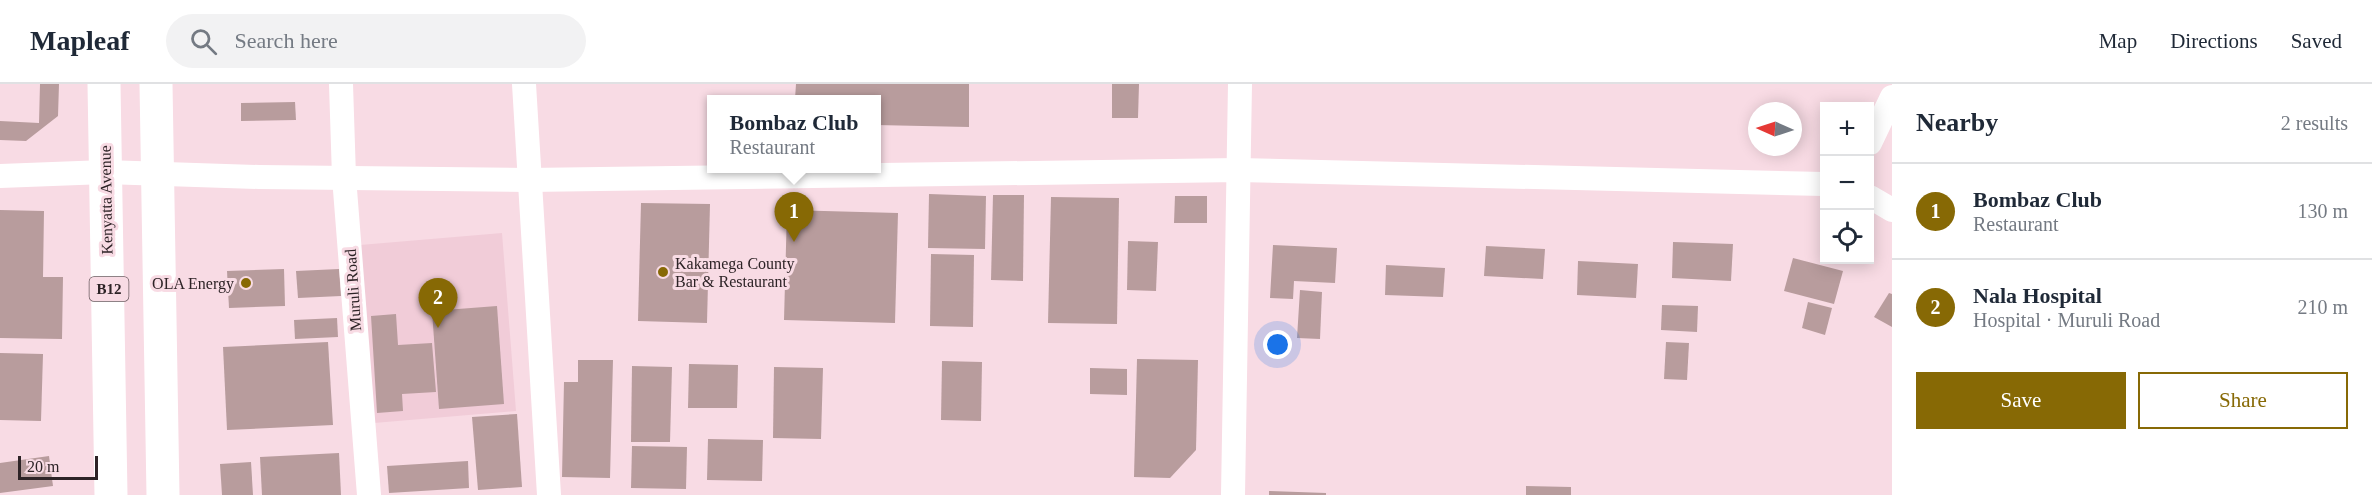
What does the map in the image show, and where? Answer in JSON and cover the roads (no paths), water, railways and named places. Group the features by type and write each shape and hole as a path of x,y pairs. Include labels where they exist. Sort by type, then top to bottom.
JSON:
{"highway":[{"name":"Kenyatta Avenue","path":"104,84 111,495"},
{"path":"156,84 163,495"},
{"path":"110,458 162,455"}],"street":[{"name":"Muruli Road","path":"341,84 344,177 369,495"},
{"path":"524,84 528,180 549,495"},
{"path":"1233,495 1240,84"},
{"path":"1874,133 1892,97"},
{"path":"0,176 105,172 259,177 528,180 1238,170 1820,184"},
{"path":"1874,199 1892,210"}],"place":[{"name":"Bombaz Club","path":"794,242"},
{"name":"Kakamega County Bar & Restaurant","path":"663,272"},
{"name":"OLA Energy","path":"246,283"},
{"name":"Nala Hospital","path":"438,328"}]}
